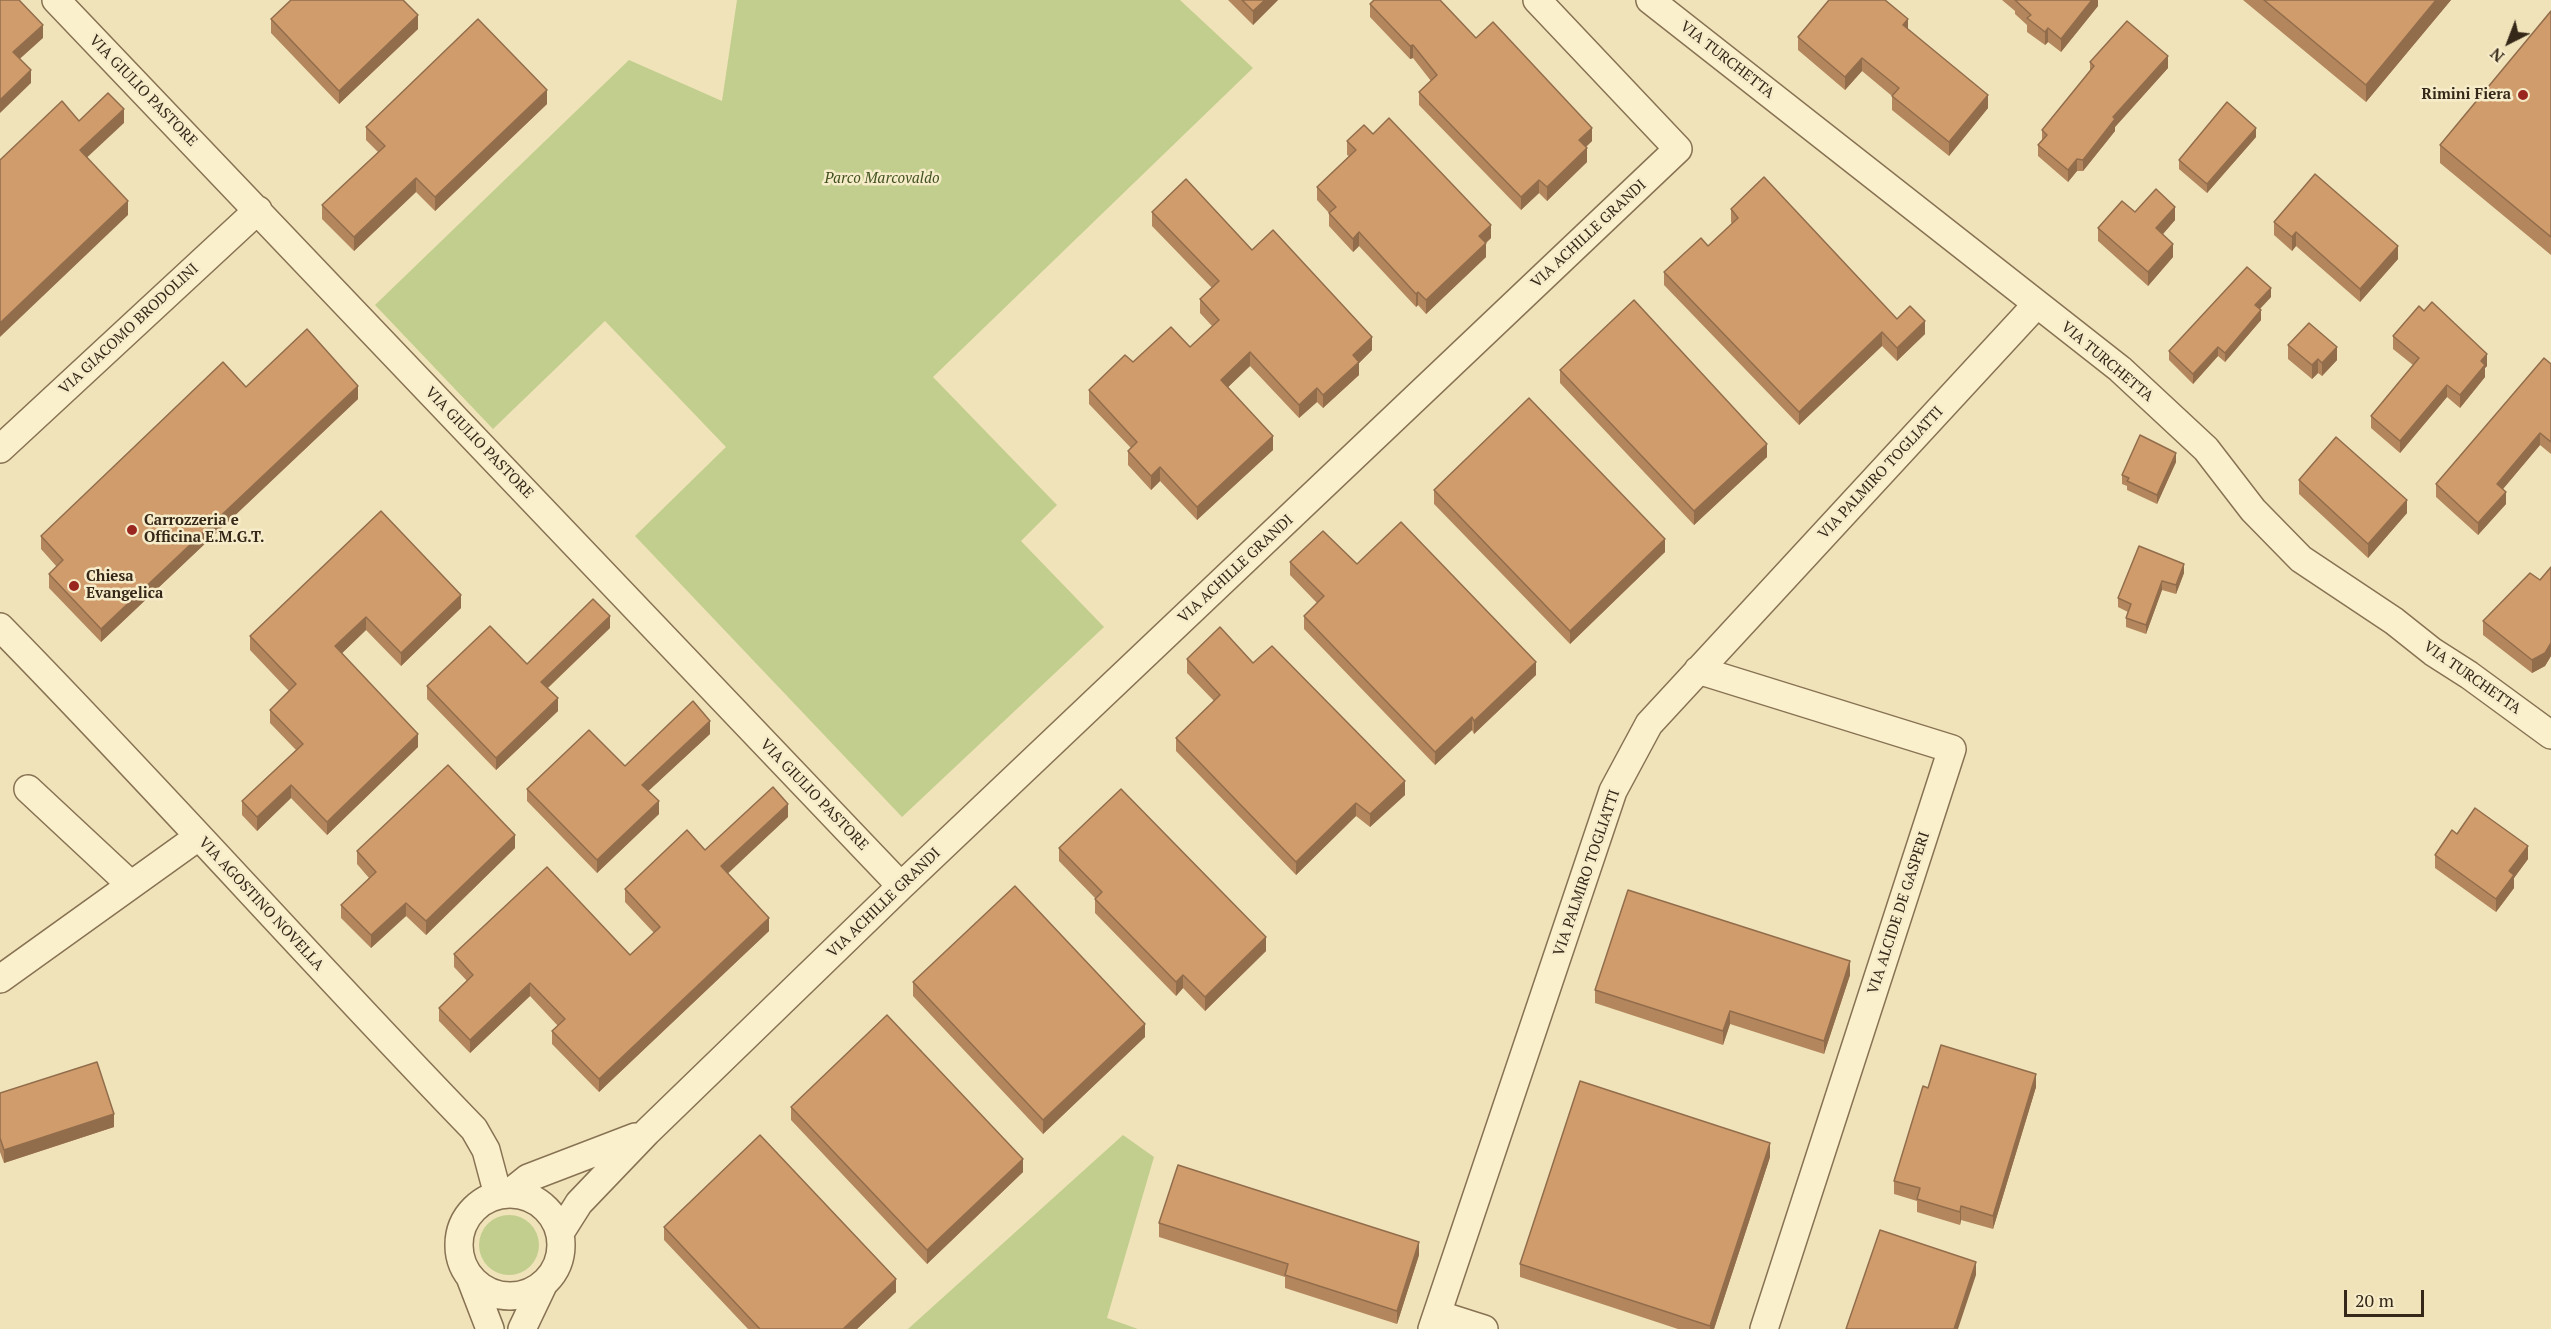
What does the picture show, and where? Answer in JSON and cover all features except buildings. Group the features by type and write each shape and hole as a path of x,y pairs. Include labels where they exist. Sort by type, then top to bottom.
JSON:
{"street":[{"name":"VIA GIULIO PASTORE","path":"56,0 901,886"},
{"name":"VIA ACHILLE GRANDI","path":"522,1329 543,1285 558,1263 561,1248 560,1233 579,1203 647,1132 901,886 1678,149 1537,0"},
{"name":"VIA TURCHETTA","path":"1650,0 2120,369 2206,449 2253,510 2301,559 2394,621 2433,652 2469,675 2551,735"},
{"name":"VIA GIACOMO BRODOLINI","path":"0,449 258,210"},
{"name":"VIA PALMIRO TOGLIATTI","path":"1434,1322 1613,791 1649,723 2037,304"},
{"name":"VIA AGOSTINO NOVELLA","path":"0,627 108,737 198,837 474,1129 486,1150 503,1194"},
{"name":"VIA ALCIDE DE GASPERI","path":"1698,670 1952,749 1764,1329"},
{"path":"28,789 131,885"},
{"path":"0,979 198,837"},
{"name":"VIA ACHILLE GRANDI","path":"490,1329 470,1278 462,1265 459,1250 459,1235 464,1221 472,1210 484,1200 503,1194 528,1178 597,1154 647,1132"},
{"path":"503,1194 522,1195 541,1204 555,1220 560,1233"},
{"path":"470,1278 482,1288 496,1295 513,1297 528,1293 543,1285"},
{"path":"1434,1322 1484,1329"}],"green space":[{"name":"Parco Marcovaldo","path":"737,0 1180,0 1253,68 933,377 1057,505 1021,541 1104,627 902,817 635,536 726,447 605,321 493,429 375,305 629,60 722,101"},
{"path":"1123,1135 1154,1157 1107,1318 1138,1329 908,1329"},
{"path":"503,1215 515,1215 526,1220 534,1228 539,1245 537,1257 526,1270 515,1275 503,1275 492,1270 484,1262 479,1251 479,1239 484,1228 492,1220"}],"place":[{"name":"Rimini Fiera","path":"2523,95"},
{"name":"Carrozzeria e Officina E.M.G.T.","path":"132,530"},
{"name":"Chiesa Evangelica","path":"74,586"}]}
